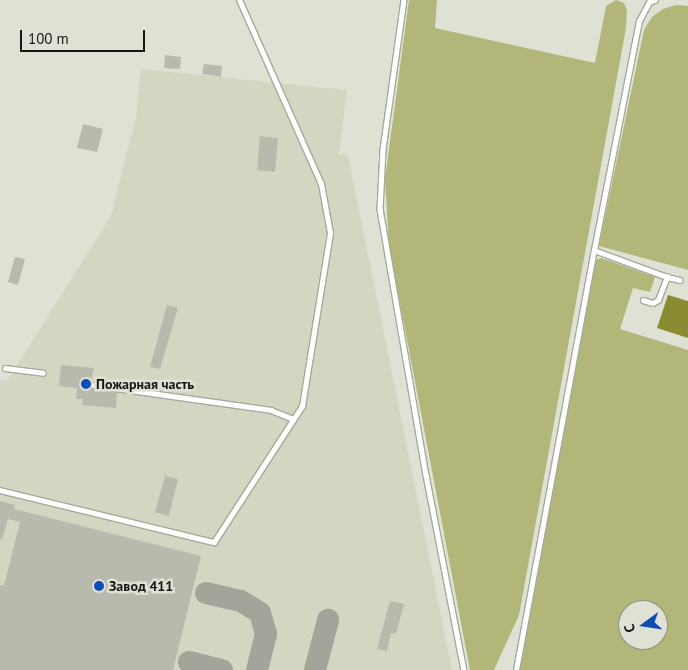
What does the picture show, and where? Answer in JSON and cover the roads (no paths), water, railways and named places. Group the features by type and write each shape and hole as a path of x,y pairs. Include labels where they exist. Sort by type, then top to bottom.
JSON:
{"lane":[{"path":"0,490 214,542 302,406 330,233 321,184 239,0"},
{"path":"404,0 383,150 380,209 426,475 464,670"},
{"path":"641,0 649,2 655,0"},
{"path":"516,670 594,250 639,21 649,2"},
{"path":"594,250 680,280"},
{"path":"643,300 653,303 658,300 667,276"},
{"path":"5,368 44,373"},
{"path":"94,385 271,410 293,419"}],"place":[{"name":"Пожарная часть","path":"86,384"},
{"name":"Завод 411","path":"99,586"}]}
